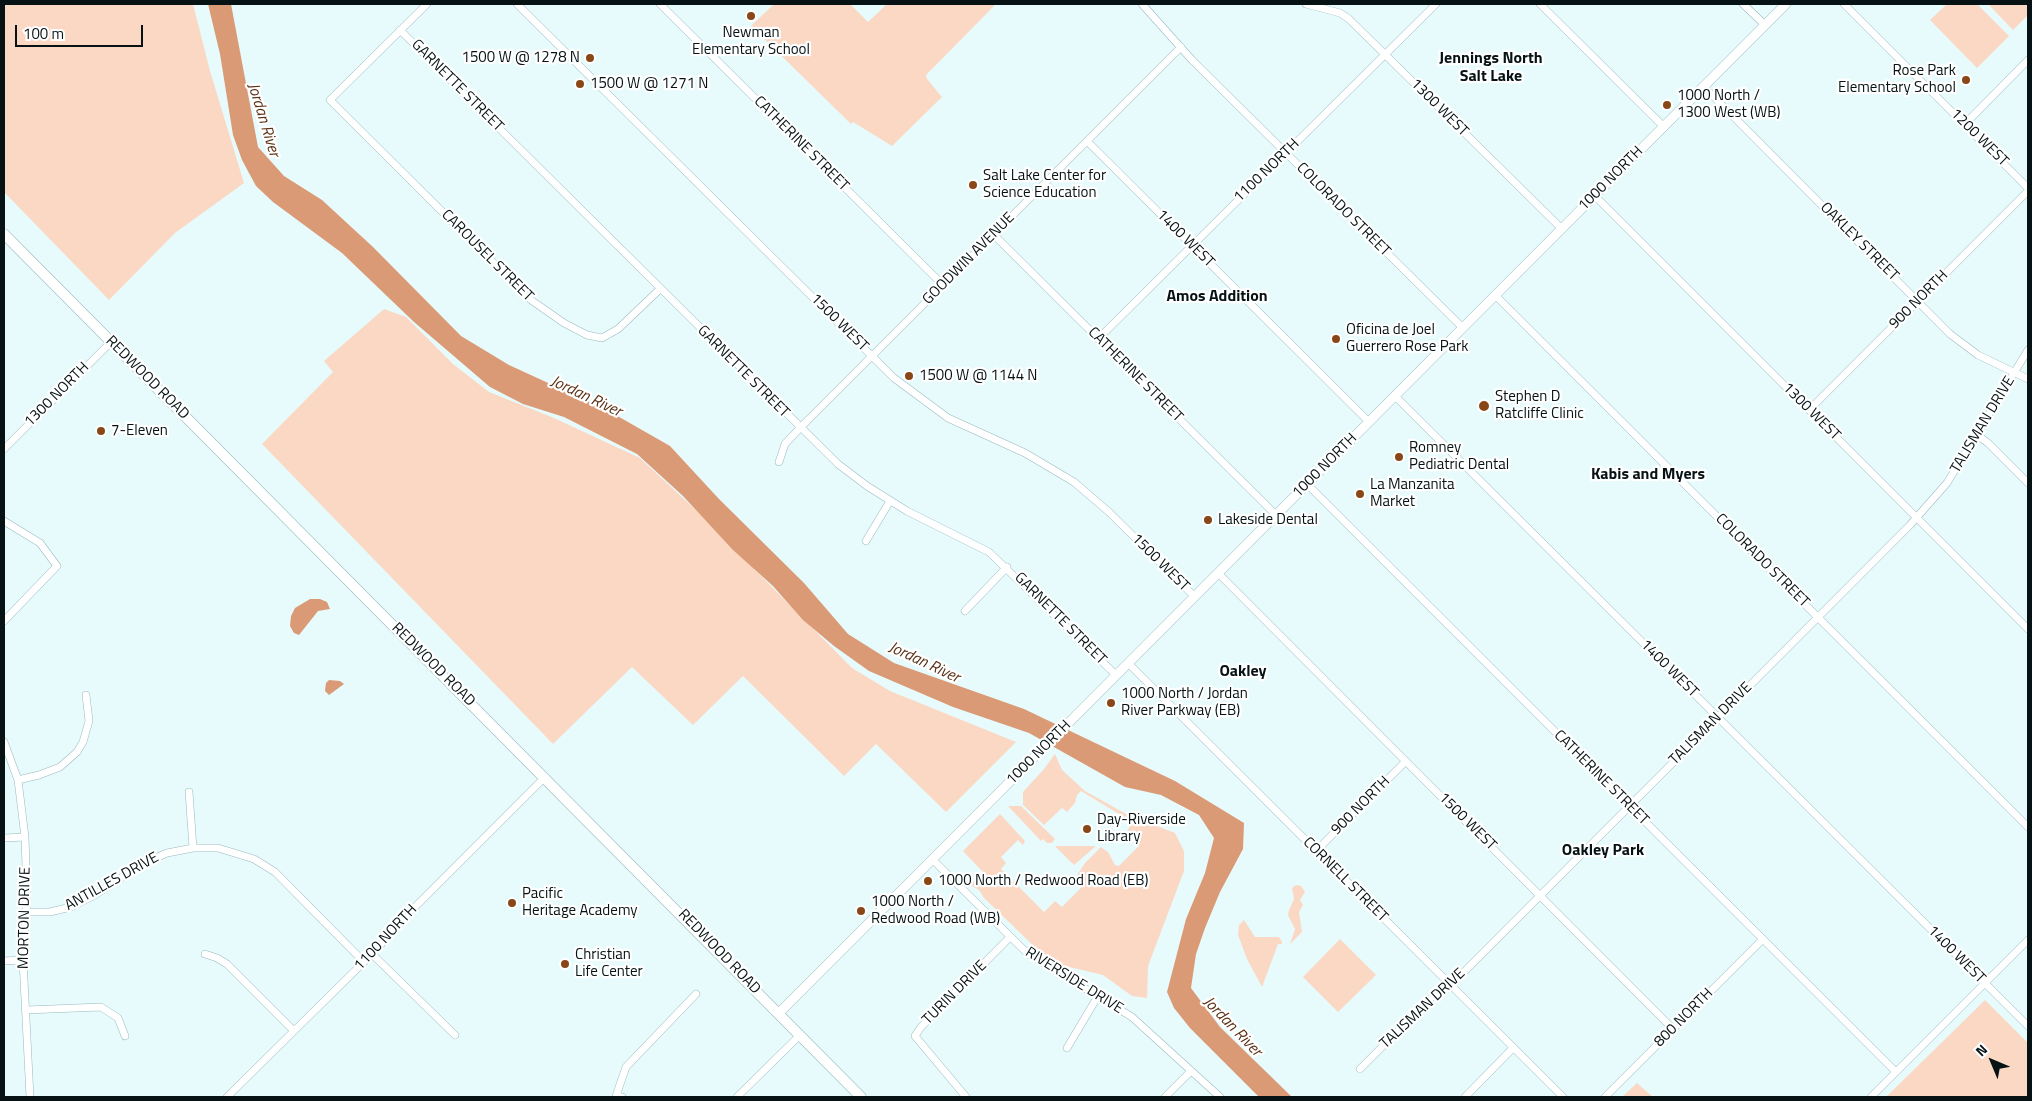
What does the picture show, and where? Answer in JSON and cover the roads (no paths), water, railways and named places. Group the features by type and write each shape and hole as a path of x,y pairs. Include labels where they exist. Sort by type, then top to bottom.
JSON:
{"main road":[{"name":"REDWOOD ROAD","path":"4,234 862,1097"}],"street":[{"path":"400,30 427,4"},
{"name":"1500 WEST","path":"517,4 872,356 912,393 948,418 1025,453 1074,482 1109,512 1195,597"},
{"name":"CATHERINE STREET","path":"660,4 943,285"},
{"name":"COLORADO STREET","path":"1142,4 1181,48 1463,328"},
{"name":"1300 WEST","path":"1306,4 1347,17 1562,229"},
{"name":"1100 NORTH","path":"1098,338 1436,4"},
{"path":"1540,4 1664,127"},
{"path":"1743,4 1765,25"},
{"name":"1000 NORTH","path":"779,1013 1786,4"},
{"name":"1200 WEST","path":"1844,4 2028,189"},
{"name":"CAROUSEL STREET","path":"400,30 330,100 531,300 564,323 587,335 602,338 618,330 660,289"},
{"name":"GARNETTE STREET","path":"400,30 800,428 852,476 890,501 979,545 1008,567 1116,675"},
{"name":"GOODWIN AVENUE","path":"779,462 785,444 800,428 1181,48"},
{"path":"1965,124 2028,60"},
{"name":"OAKLEY STREET","path":"1704,87 1918,301 1968,348 2028,379"},
{"name":"1400 WEST","path":"1087,141 1369,422"},
{"name":"900 NORTH","path":"1809,410 2028,189"},
{"name":"1300 WEST","path":"1595,196 2028,629"},
{"name":"CATHERINE STREET","path":"994,234 1276,515"},
{"name":"COLORADO STREET","path":"1495,295 2028,827"},
{"name":"1300 NORTH","path":"4,449 111,342"},
{"name":"TALISMAN DRIVE","path":"1360,1069 1457,978 1917,517 1947,483 2028,350"},
{"name":"1400 WEST","path":"1395,396 2028,1026"},
{"path":"1977,435 1988,443 2028,483"},
{"name":"CATHERINE STREET","path":"1307,484 1896,1072"},
{"path":"866,541 890,501"},
{"path":"4,522 40,543 57,566 5,615"},
{"path":"965,611 1008,567"},
{"name":"1500 WEST","path":"1218,574 1673,1029"},
{"name":"CORNELL STREET","path":"1128,663 1563,1097"},
{"path":"18,780 55,769 77,752 83,742 89,721 86,695"},
{"name":"MORTON DRIVE","path":"4,742 18,780 26,836 27,912 23,960 30,1097"},
{"name":"900 NORTH","path":"1316,851 1406,761"},
{"name":"1100 NORTH","path":"227,1097 372,954 402,920 545,777"},
{"path":"190,792 193,848"},
{"path":"4,838 26,836"},
{"name":"ANTILLES DRIVE","path":"27,912 50,912 71,907 95,895 156,857 193,848 230,851 265,865 284,881 364,962"},
{"name":"RIVERSIDE DRIVE","path":"932,859 1010,938 1033,958 1132,1017 1220,1097"},
{"name":"TURIN DRIVE","path":"966,1097 915,1036 921,1027 1010,938"},
{"name":"800 NORTH","path":"1605,1097 1762,939"},
{"path":"1871,1097 2028,940"},
{"path":"205,954 227,964 294,1031"},
{"path":"372,954 455,1035"},
{"path":"4,961 23,960"},
{"path":"619,1097 622,1074 631,1060 696,994"},
{"path":"1067,1048 1098,996"},
{"path":"26,1010 101,1007 118,1018 125,1036"},
{"path":"737,1097 800,1035"},
{"path":"1465,1097 1513,1048"},
{"path":"1165,1097 1191,1071"}],"place":[{"name":"Newman Elementary School","path":"751,16"},
{"name":"1500 W @ 1278 N","path":"590,58"},
{"name":"Rose Park Elementary School","path":"1966,80"},
{"name":"1500 W @ 1271 N","path":"580,84"},
{"name":"1000 North / 1300 West (WB)","path":"1667,105"},
{"name":"Salt Lake Center for Science Education","path":"973,185"},
{"name":"Oficina de Joel Guerrero Rose Park","path":"1336,339"},
{"name":"1500 W @ 1144 N","path":"909,376"},
{"name":"Stephen D Ratcliffe Clinic","path":"1484,406"},
{"name":"7-Eleven","path":"101,431"},
{"name":"Romney Pediatric Dental","path":"1399,457"},
{"name":"La Manzanita Market","path":"1360,494"},
{"name":"Lakeside Dental","path":"1208,520"},
{"name":"1000 North / Jordan River Parkway (EB)","path":"1111,703"},
{"name":"Day-Riverside Library","path":"1087,829"},
{"name":"1000 North / Redwood Road (EB)","path":"928,881"},
{"name":"Pacific Heritage Academy","path":"512,903"},
{"name":"1000 North / Redwood Road (WB)","path":"861,911"},
{"name":"Christian Life Center","path":"565,964"}],"district":[{"name":"Jennings North Salt Lake","path":"1491,68"},
{"name":"Amos Addition","path":"1217,297"},
{"name":"Kabis and Myers","path":"1648,475"},
{"name":"Oakley","path":"1243,672"},
{"name":"Oakley Park","path":"1603,851"}],"water label":[{"name":"Jordan River","path":"263,120"},
{"name":"Jordan River","path":"586,397"},
{"name":"Jordan River","path":"924,663"},
{"name":"Jordan River","path":"1232,1027"}]}
